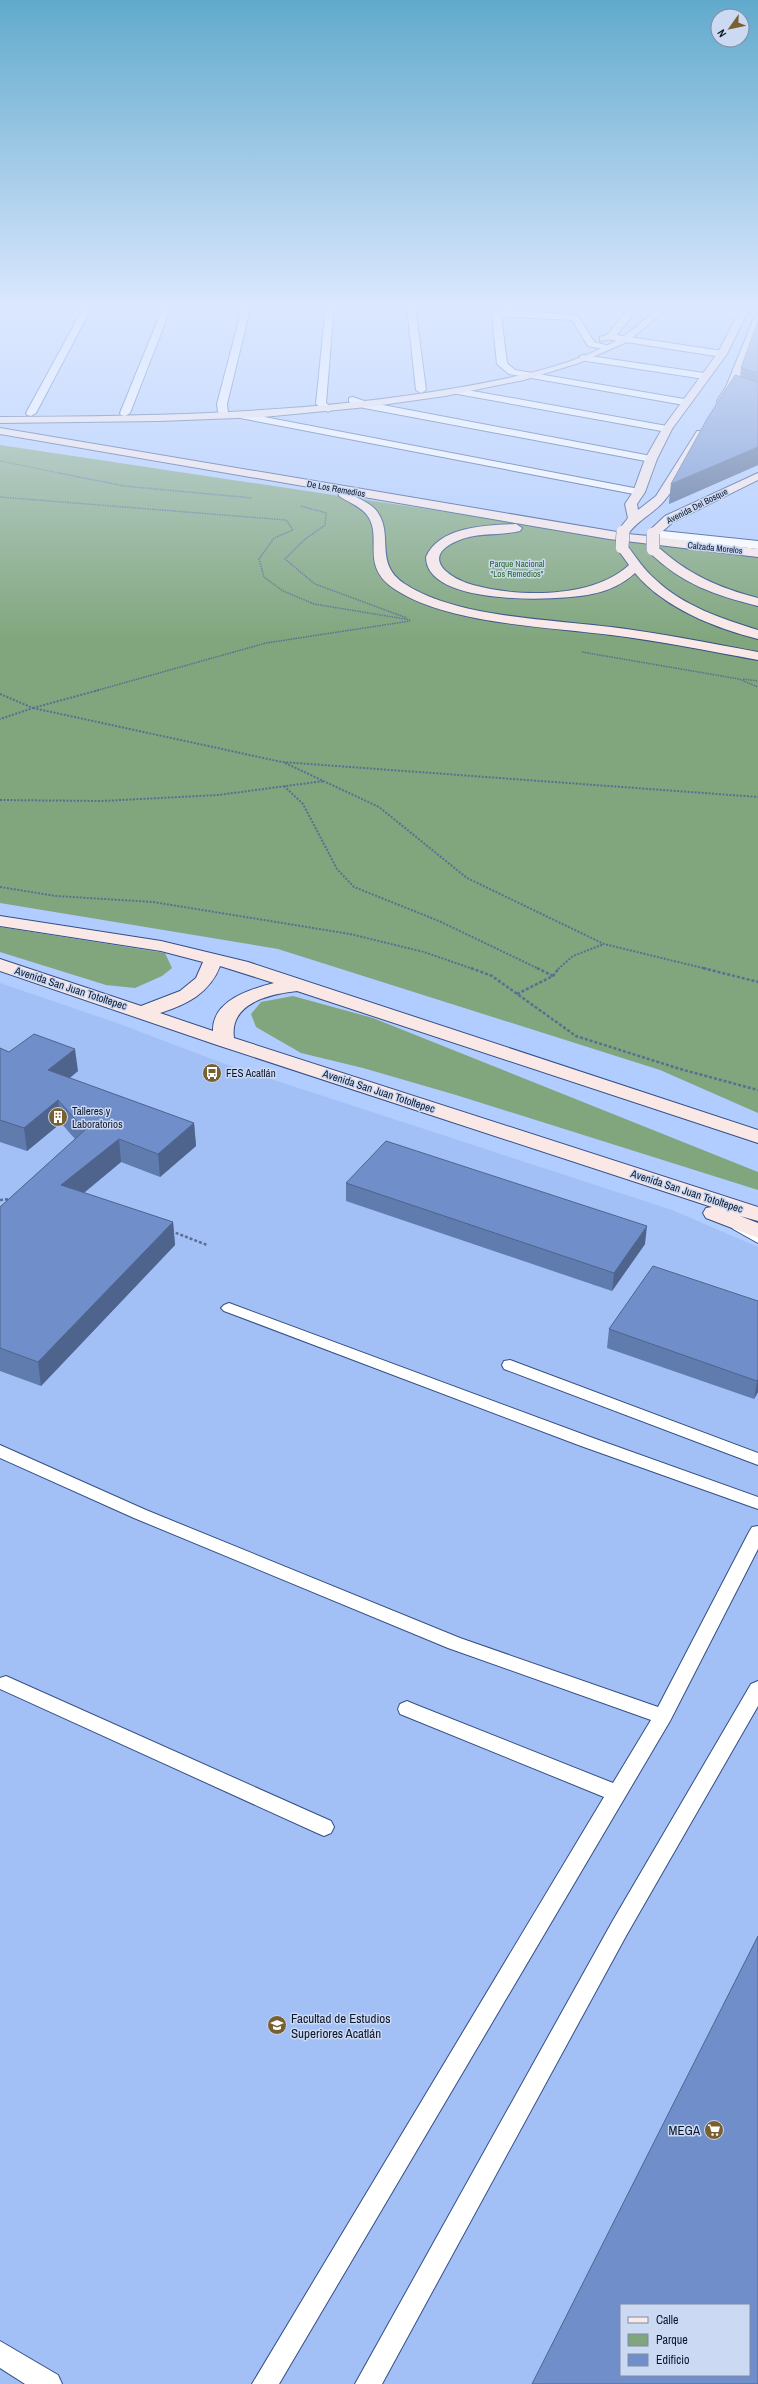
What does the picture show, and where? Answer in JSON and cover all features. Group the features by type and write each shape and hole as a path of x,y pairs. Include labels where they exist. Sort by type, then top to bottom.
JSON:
{"main road":[{"path":"0,420 231,416"},
{"path":"634,518 631,504 638,492 651,459 675,416"},
{"path":"24,434 23,426 41,420"},
{"path":"706,426 660,498 650,508 634,518 623,532 622,547 652,584 677,600 707,615 758,635"},
{"name":"De Los Remedios","path":"0,431 334,489 673,544"},
{"name":"Avenida Del Bosque","path":"653,534 669,519 758,476"},
{"path":"334,489 371,512 377,523 378,561 384,574 400,587 423,598 453,607 504,617 647,636 758,656"},
{"path":"580,530 510,528 479,531 455,538 438,547 432,558 436,570 453,581 478,590 518,595 546,596 580,593 607,586 625,576 636,566"},
{"path":"653,534 653,550 682,575 704,587 758,602"},
{"name":"Calzada Morelos","path":"673,544 758,553"},
{"path":"0,921 102,935 214,959 301,984 758,1137"},
{"path":"143,1012 172,1003 195,990 209,975 214,959"},
{"name":"Avenida San Juan Totoltepec","path":"0,965 143,1012 224,1041 634,1174 742,1214 758,1231"},
{"path":"224,1041 223,1025 232,1010 244,1002 274,988 301,984"},
{"path":"693,1116 758,1124"},
{"path":"693,1116 758,1149"}],"street":[{"path":"245,416 638,492"},
{"path":"424,416 651,459"},
{"path":"596,416 667,429"},
{"path":"653,534 758,545"}],"lane":[{"path":"742,1214 758,1239"},
{"path":"229,1308 587,1442 758,1503"},
{"path":"510,1365 758,1459"},
{"path":"0,1451 140,1514 454,1643 663,1716"},
{"path":"265,2384 663,1716 758,1532"},
{"path":"6,1683 324,1827"},
{"path":"368,2384 619,1929 758,1689"},
{"path":"407,1709 617,1793"},
{"path":"0,2354 48,2384"}],"path":[{"path":"0,497 286,520 293,530 274,538 259,559 264,577 283,591 314,604 412,620 266,643 33,708 0,719"},
{"path":"739,679 758,681"},
{"path":"0,694 33,708 282,762 758,797"},
{"path":"282,762 379,807 467,878 604,944 758,982"},
{"path":"0,800 102,801 218,795 325,781"},
{"path":"284,786 303,804 337,869 354,887 439,921 553,976"},
{"path":"0,887 56,896 153,902 350,934 424,952 492,976 576,1036 680,1069 758,1090"},
{"path":"517,994 558,973 562,963 577,952 604,944"},
{"path":"0,1200 15,1199"},
{"path":"170,1231 207,1244"}],"shaded area":[{"name":"Facultad de Estudios Superiores Acatlán","path":"0,983 117,1023 225,1064 672,1210 758,1247 758,2384 0,2384"}],"green space":[{"name":"Parque Nacional \"Los Remedios\"","path":"0,445 700,550 758,556 758,1113 660,1070 278,949 0,903"},
{"path":"0,927 165,953 172,968 162,976 135,988 106,985 0,952"},
{"path":"293,996 373,1018 758,1172 758,1190 456,1095 363,1068 301,1053 256,1027 251,1014 261,1002"}],"building":[{"path":"709,416 758,416 758,447 671,484"},
{"path":"34,1034 75,1049 48,1070 194,1123 158,1154 119,1139 61,1185 173,1222 38,1362 0,1348 0,1207 85,1130 58,1100 24,1128 0,1120 0,1048 9,1052"},
{"path":"386,1141 647,1226 614,1273 346,1183"},
{"path":"653,1266 758,1301 757,1381 609,1329"},
{"name":"MEGA","path":"758,1936 758,2384 532,2384"}],"place":[{"name":"FES Acatlán","path":"212,1073"},
{"name":"Talleres y Laboratorios","path":"58,1117"},
{"name":"Facultad de Estudios Superiores Acatlán","path":"277,2025"},
{"name":"MEGA","path":"714,2130"}]}
